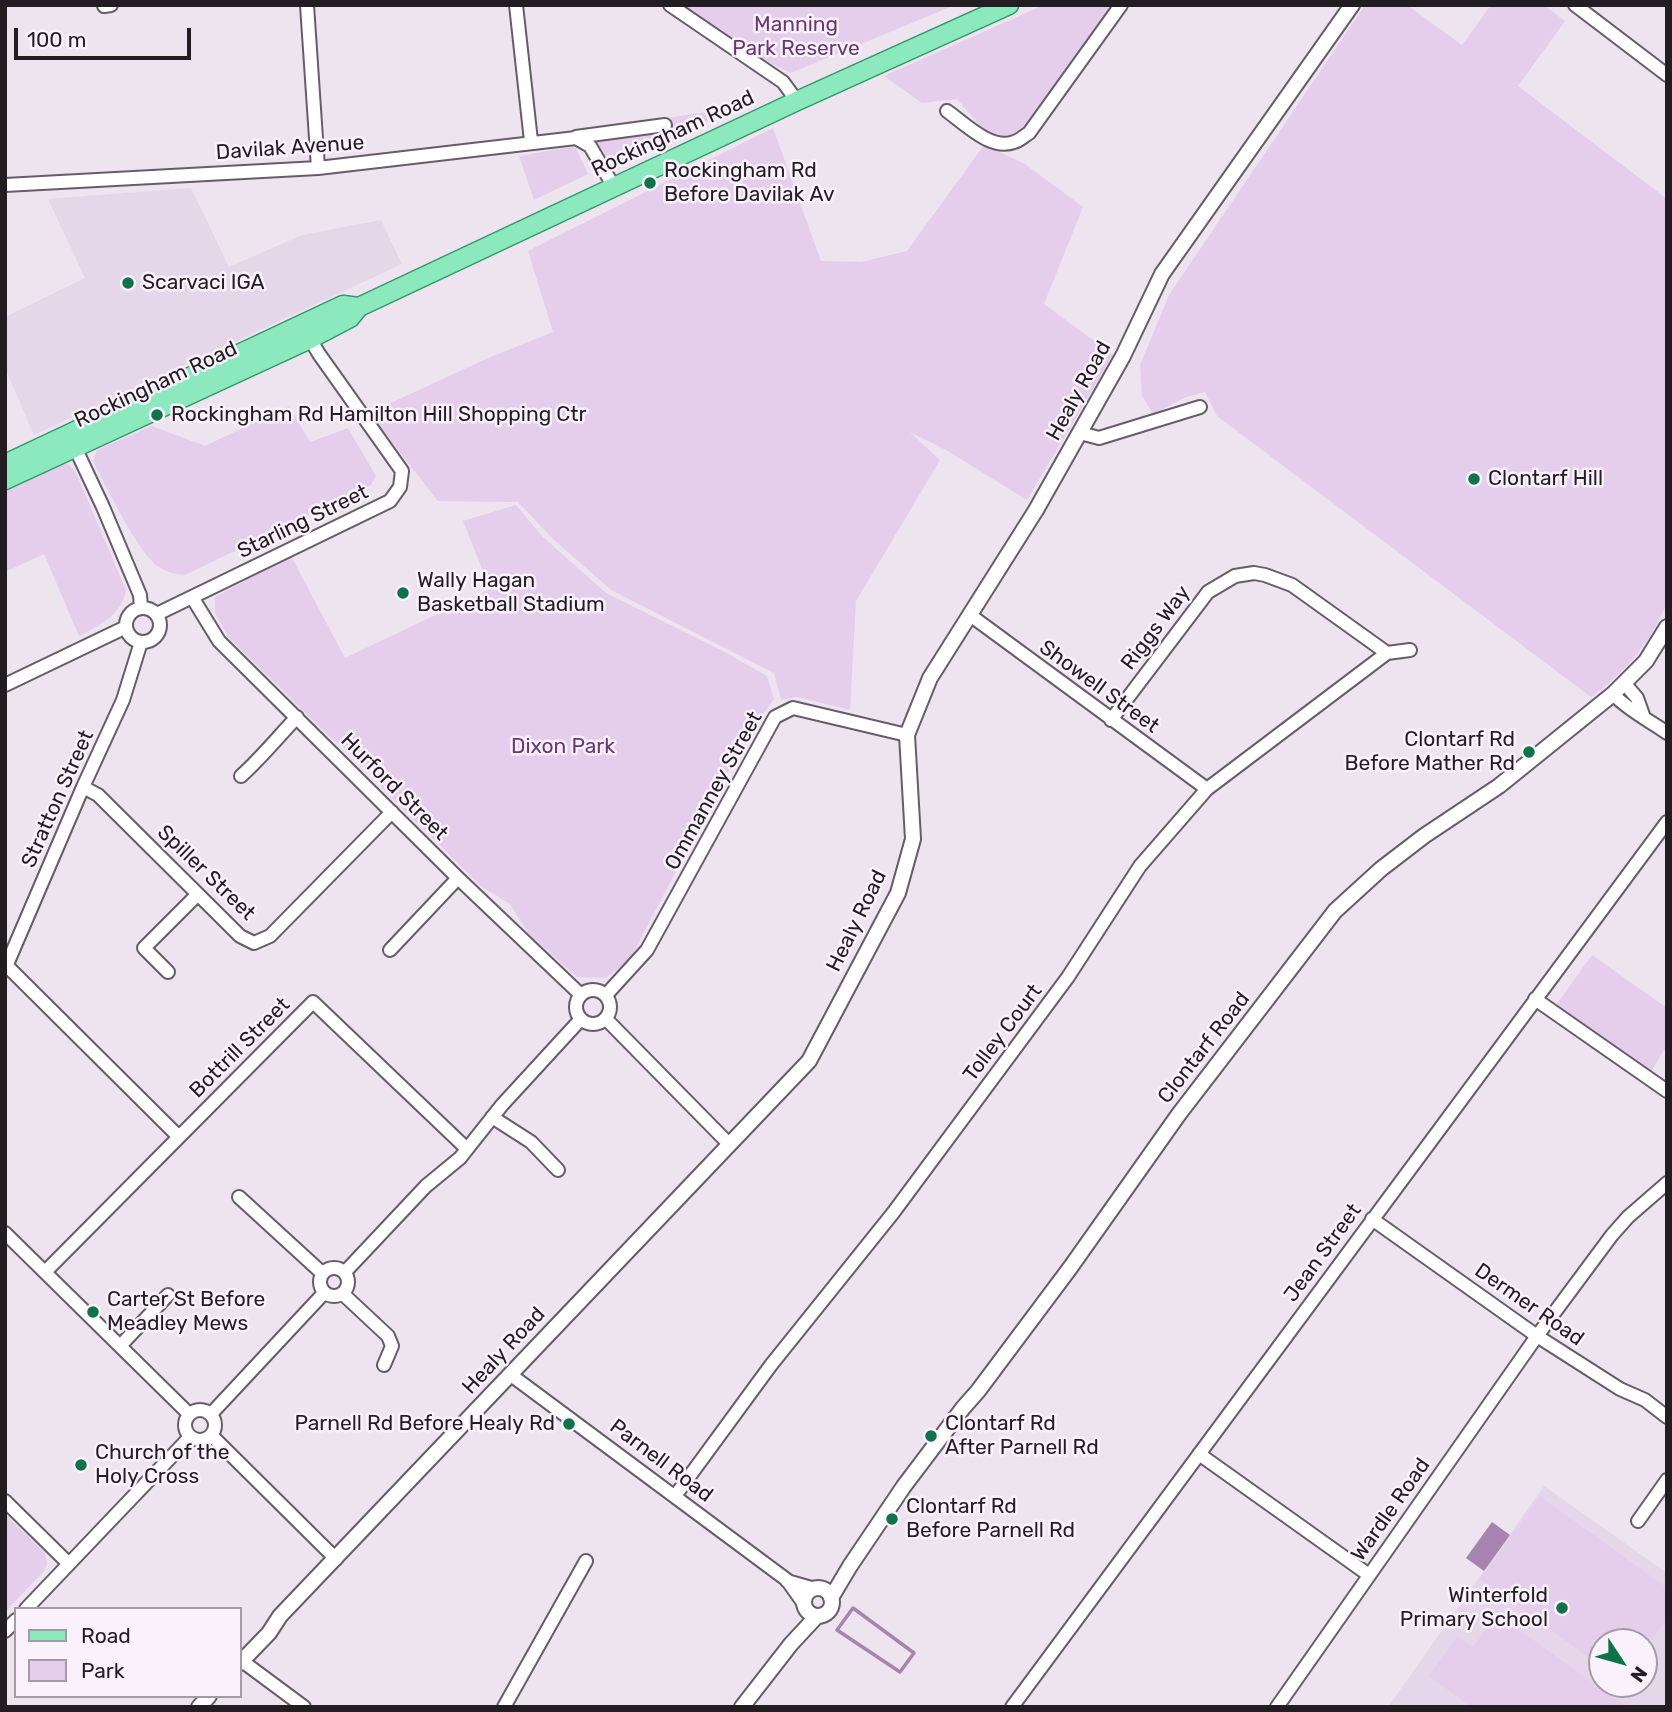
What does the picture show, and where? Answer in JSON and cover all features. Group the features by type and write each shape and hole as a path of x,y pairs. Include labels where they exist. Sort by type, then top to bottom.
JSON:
{"main road":[{"name":"Rockingham Road","path":"5,464 72,440 306,332 343,305 359,307 797,101 1009,5"},
{"name":"Rockingham Road","path":"5,480 72,440"}],"street":[{"path":"104,6 111,5"},
{"path":"307,5 318,167"},
{"path":"516,5 531,141"},
{"path":"670,5 783,82 797,101"},
{"path":"947,111 981,136 1012,144 1029,133 1121,5"},
{"name":"Healy Road","path":"242,1661 269,1633 280,1616 809,1060 898,893 913,839 907,735 930,678 1036,510 1123,356 1162,274 1352,5"},
{"path":"1575,5 1667,75"},
{"name":"Davilak Avenue","path":"5,185 318,167 576,138 665,125"},
{"path":"576,138 590,146 614,187"},
{"name":"Starling Street","path":"157,614 390,501 400,487 402,471 306,332"},
{"path":"1080,433 1099,438 1200,407"},
{"path":"72,440 140,595 141,608"},
{"name":"Riggs Way","path":"1111,720 1208,592 1235,576 1254,573 1292,585 1387,653"},
{"name":"Hurford Street","path":"192,597 219,641 458,878 581,995"},
{"path":"141,608 157,614 160,625 157,636 147,642 131,637 126,627 128,617 141,608"},
{"name":"Showell Street","path":"970,615 1207,789"},
{"path":"5,685 126,627"},
{"name":"Clontarf Road","path":"822,1592 850,1566 904,1486 1070,1268 1179,1114 1335,911 1381,869 1424,836 1499,786 1625,684 1652,653 1667,628"},
{"name":"Stratton Street","path":"6,967 122,700 141,642"},
{"name":"Tolley Court","path":"675,1496 771,1365 893,1213 1068,977 1140,866 1207,789 1387,653 1410,650"},
{"path":"1625,684 1637,698 1643,715"},
{"path":"1613,694 1626,708 1643,715 1667,733"},
{"name":"Ommanney Street","path":"606,995 648,950 775,717 793,708 907,735"},
{"path":"241,776 297,718"},
{"name":"Spiller Street","path":"83,787 98,794 240,936 254,943 270,936 392,812"},
{"name":"Jean Street","path":"1012,1707 1667,822"},
{"path":"390,950 458,878"},
{"path":"168,972 144,948 198,894"},
{"path":"6,967 178,1136"},
{"path":"589,990 598,990 606,995 610,1003 606,1019 598,1024 589,1024 581,1019 577,1011 581,995 589,990"},
{"path":"1535,999 1667,1091"},
{"name":"Bottrill Street","path":"44,1272 313,1002 467,1149"},
{"path":"345,1272 426,1186 460,1158 492,1117 581,1019"},
{"path":"606,1019 729,1143"},
{"path":"492,1117 531,1142 558,1170"},
{"name":"Wardle Road","path":"1278,1707 1537,1336 1612,1235 1667,1183"},
{"path":"239,1198 322,1273"},
{"name":"Dermer Road","path":"1372,1219 1537,1336 1620,1389 1645,1400 1667,1417"},
{"path":"5,1233 189,1414"},
{"path":"337,1267 345,1272 349,1279 343,1294 330,1296 324,1293 320,1287 322,1273 337,1267"},
{"path":"211,1414 324,1293"},
{"path":"343,1294 388,1336 392,1346 384,1365"},
{"path":"121,1345 168,1295"},
{"name":"Parnell Road","path":"511,1375 787,1580 809,1609"},
{"path":"200,1410 211,1414 215,1425 211,1435 201,1440 190,1437 184,1426 189,1414 200,1410"},
{"path":"211,1435 336,1559"},
{"path":"28,1607 190,1437"},
{"path":"1199,1454 1369,1575"},
{"path":"1638,1521 1667,1480"},
{"path":"5,1501 68,1563"},
{"path":"504,1707 586,1561"},
{"name":"Parnell Road","path":"787,1580 822,1592"},
{"path":"742,1707 791,1644 809,1609 807,1593 822,1592 829,1611 809,1609"},
{"path":"242,1663 304,1707"}],"shaded area":[{"path":"191,188 229,267 302,235 381,220 402,264 34,435 5,368 5,317 85,278 48,199"},
{"name":"Winterfold Primary School","path":"1544,1486 1667,1573 1667,1707 1388,1707"},
{"path":"1492,1522 1510,1535 1484,1571 1466,1558"}],"green space":[{"name":"Manning Park Reserve","path":"682,5 955,5 791,73 756,56"},
{"path":"1044,5 1113,5 1024,128 1012,134 1002,136 986,130 957,99 922,103 884,76"},
{"path":"1365,5 1407,5 1462,45 1491,5 1544,5 1565,21 1518,86 1667,199 1667,603 1653,632 1636,656 1591,697 1217,416 1205,392 1186,397 1153,414 1142,396 1140,365 1169,295"},
{"path":"706,112 708,121 622,162 607,157 596,141 669,131 667,118"},
{"path":"773,128 821,261 861,262 907,251 984,145 1025,164 1083,207 1044,304 1113,355 1027,500 946,450 910,432 940,460 856,601 850,710 797,697 781,700 774,673 611,590 553,539 518,502 438,501 369,413 488,358 553,332 528,251"},
{"path":"576,148 588,174 534,200 519,156"},
{"path":"289,406 310,442 348,428 376,476 371,485 185,575 159,567 132,534 114,502 93,461 97,450 152,426 205,446"},
{"path":"60,461 69,465 76,473 126,590 115,613 79,636 44,554 5,572 5,486"},
{"name":"Dixon Park","path":"516,505 542,536 606,593 767,676 774,699 747,736 629,961 605,978 577,977 529,934 510,904 481,886 380,786 361,758 334,741 228,637 215,613 215,597 291,556 345,658 490,589 463,521"},
{"path":"1592,955 1667,1008 1667,1045 1651,1072 1556,1005"},
{"path":"1540,1496 1667,1588 1667,1619 1658,1631 1658,1628 1588,1628 1588,1657 1480,1579"},
{"path":"5,1514 45,1553 47,1563 45,1570 5,1612"},
{"path":"1497,1614 1588,1679 1588,1698 1614,1698 1627,1707 1471,1707 1429,1676 1457,1636 1473,1647"}],"waterway":[{"path":"853,1608 914,1653 900,1672 837,1630 853,1608"}],"place":[{"name":"Rockingham Rd Before Davilak Av","path":"650,183"},
{"name":"Scarvaci IGA","path":"128,283"},
{"name":"Rockingham Rd Hamilton Hill Shopping Ctr","path":"157,415"},
{"name":"Clontarf Hill","path":"1474,479"},
{"name":"Wally Hagan Basketball Stadium","path":"403,593"},
{"name":"Clontarf Rd Before Mather Rd","path":"1529,752"},
{"name":"Carter St Before Meadley Mews","path":"93,1312"},
{"name":"Parnell Rd Before Healy Rd","path":"569,1424"},
{"name":"Clontarf Rd After Parnell Rd","path":"931,1436"},
{"name":"Church of the Holy Cross","path":"81,1465"},
{"name":"Clontarf Rd Before Parnell Rd","path":"892,1519"},
{"name":"Winterfold Primary School","path":"1562,1608"}]}
